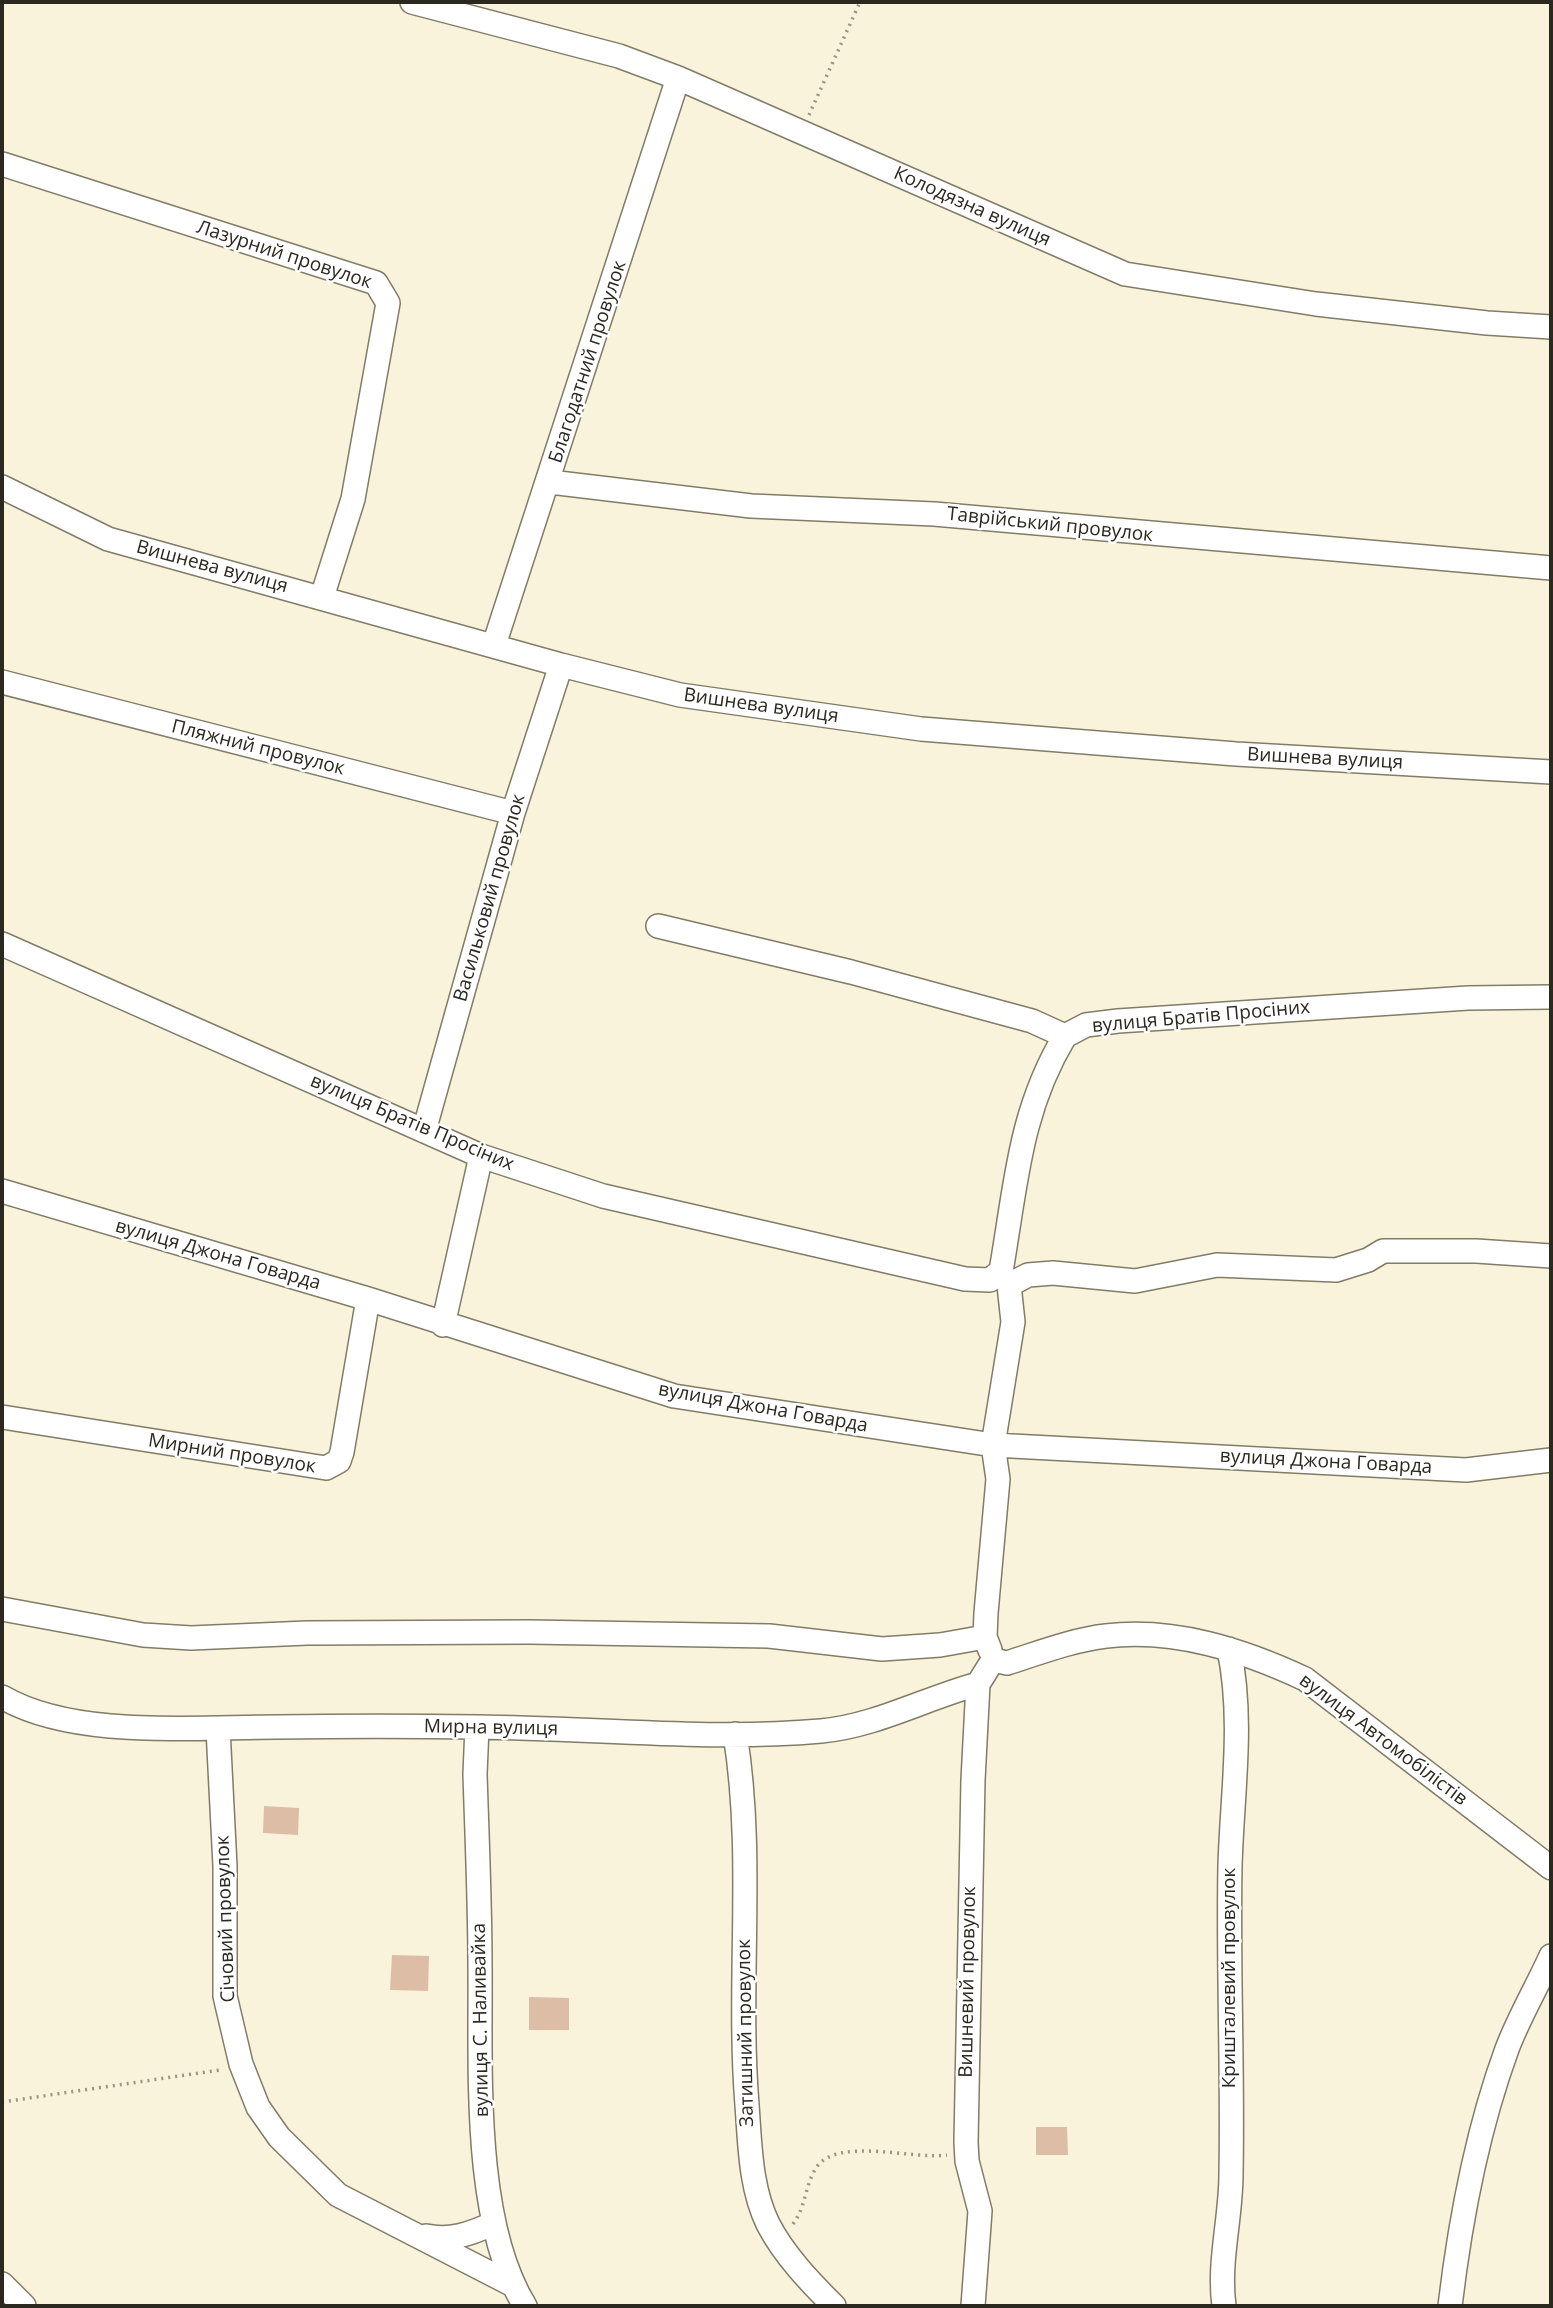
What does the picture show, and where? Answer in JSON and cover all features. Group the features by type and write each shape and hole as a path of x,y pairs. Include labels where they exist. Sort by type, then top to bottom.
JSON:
{"street":[{"name":"Колодязна вулиця","path":"412,2 620,56 678,78 1125,274 1316,304 1487,323 1551,327"},
{"name":"Благодатний провулок","path":"494,645 550,482 678,78"},
{"name":"Лазурний провулок","path":"2,164 376,283 384,290 388,303 352,499 322,597"},
{"name":"Таврійський провулок","path":"550,482 751,506 934,514 1551,568"},
{"name":"Вишнева вулиця","path":"2,486 108,539 561,665 680,695 921,729 1236,754 1551,772"},
{"name":"Васильковий провулок","path":"424,1131 513,813 561,665"},
{"name":"Пляжний провулок","path":"2,682 513,813"},
{"name":"вулиця Братів Просіних","path":"658,926 850,972 1032,1021 1065,1036 1086,1025 1118,1021 1468,998 1551,997"},
{"name":"вулиця Братів Просіних","path":"2,944 481,1156 603,1196 965,1279 990,1280 1053,1273 1135,1281 1217,1265 1336,1270 1368,1260 1382,1251 1476,1251 1551,1256"},
{"path":"993,1660 985,1637 998,1479 993,1445 1013,1322 1005,1278 1025,1128 1045,1069 1065,1036"},
{"path":"443,1325 481,1156"},
{"name":"вулиця Джона Говарда","path":"2,1191 368,1299 443,1325 674,1396 993,1445 1453,1470 1490,1470 1551,1460"},
{"name":"Мирний провулок","path":"2,1417 326,1468 339,1461 342,1452 368,1299"},
{"path":"2,1609 144,1635 191,1638 307,1633 542,1632 769,1636 882,1649 940,1646 985,1637"},
{"name":"вулиця Автомобілістів","path":"993,1660 1007,1662 1107,1636 1180,1637 1266,1661 1305,1679 1551,1868"},
{"name":"Кришталевий провулок","path":"1224,2306 1221,2281 1231,2177 1230,1905 1236,1748 1235,1677 1229,1650"},
{"name":"Вишневий провулок","path":"973,2306 980,2211 967,2161 966,2142 970,1876 978,1684 993,1660"},
{"name":"Мирна вулиця","path":"2,1697 30,1713 75,1722 218,1729 477,1727 736,1734 825,1731 888,1715 978,1684"},
{"name":"вулиця С. Наливайка","path":"477,1727 475,1774 480,2061 492,2224 511,2284 524,2306"},
{"name":"Січовий провулок","path":"218,1729 225,1867 225,1996 243,2067 258,2107 279,2137 309,2170 338,2195 511,2284"},
{"name":"Затишний провулок","path":"736,1734 745,1801 742,2023 751,2168 768,2223 792,2261 834,2306"},
{"path":"1450,2306 1459,2225 1494,2092 1507,2048 1551,1956"},
{"name":"Січовий провулок","path":"416,2234 442,2239 472,2233 492,2224"},
{"path":"2,2284 24,2306"}],"path":[{"path":"802,131 860,2"},
{"path":"2,2102 243,2067"},
{"path":"776,2236 795,2222 805,2203 814,2170 825,2156 846,2151 937,2156 953,2154 966,2142"}],"building":[{"path":"264,1806 299,1808 298,1835 263,1833"},
{"path":"392,1955 429,1956 428,1991 390,1990"},
{"path":"529,1997 569,1998 569,2030 529,2030"},
{"path":"1036,2127 1067,2127 1068,2155 1036,2155"}]}
